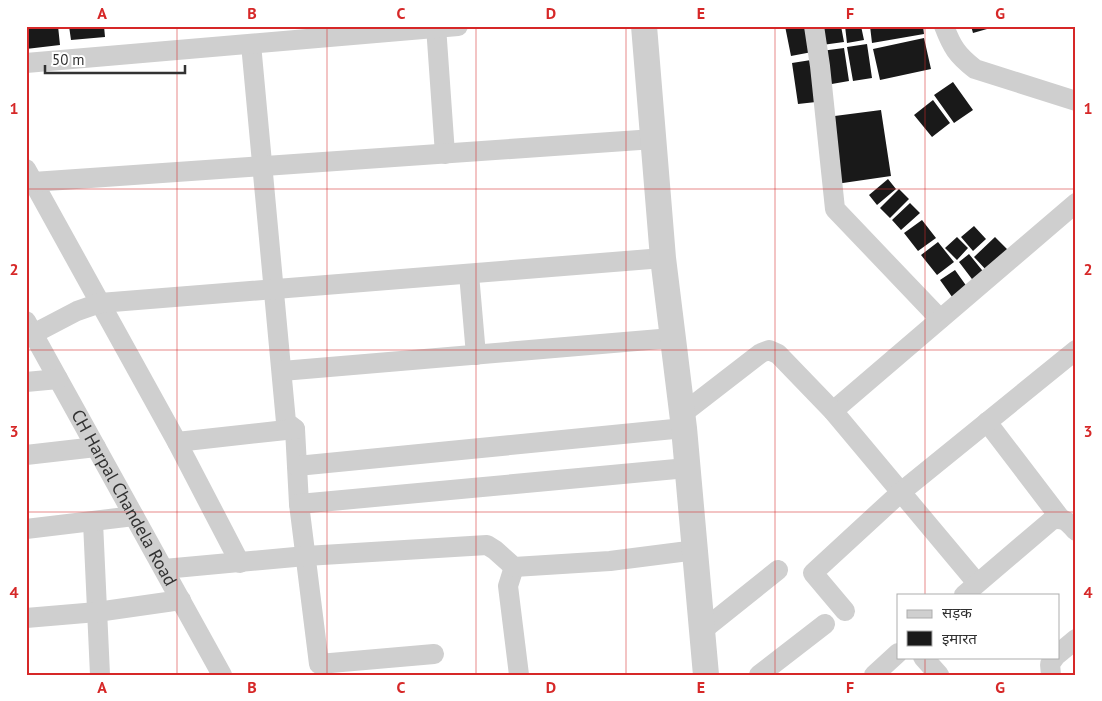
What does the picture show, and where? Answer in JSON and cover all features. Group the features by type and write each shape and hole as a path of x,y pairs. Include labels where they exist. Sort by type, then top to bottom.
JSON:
{"street":[{"path":"26,63 458,26"},
{"path":"644,26 663,258 683,421 706,675"},
{"path":"814,26 835,209 940,319"},
{"path":"944,26 952,46 962,59 975,69 1076,101"},
{"path":"436,27 445,154"},
{"path":"251,44 286,422 296,430 299,504 319,664 434,654"},
{"path":"240,562 177,442 29,178 262,166 654,139"},
{"path":"833,411 1076,203"},
{"path":"30,327 77,312 100,302 663,258"},
{"path":"468,274 476,355"},
{"name":"CH Harpal Chandela Road","path":"30,327 222,675"},
{"path":"282,371 672,338"},
{"path":"297,466 683,421 761,353 769,350 778,354 833,411 901,492 971,589 1048,523 1056,518 1069,524"},
{"path":"845,611 813,573 901,492 1075,352"},
{"path":"26,382 58,379"},
{"path":"987,422 1069,524"},
{"path":"177,442 296,430"},
{"path":"26,455 96,447"},
{"path":"299,504 687,468"},
{"path":"26,529 134,516"},
{"path":"93,522 100,675"},
{"path":"164,569 306,556 487,545 514,567 610,561 696,550"},
{"path":"514,567 508,586 519,675"},
{"path":"703,630 778,570"},
{"path":"26,618 97,612 181,600"},
{"path":"758,675 825,624"},
{"path":"1060,652 1076,638"},
{"path":"874,675 897,654"},
{"path":"924,658 939,675"},
{"path":"1051,675 1050,664 1054,658"}],"building":[{"path":"26,26 58,26 60,45 26,49"},
{"path":"69,26 104,26 105,37 71,40"},
{"path":"785,26 807,26 812,52 791,56"},
{"path":"819,26 841,26 844,42 822,45"},
{"path":"845,26 861,26 864,40 847,43"},
{"path":"870,26 923,26 924,34 872,43"},
{"path":"971,26 994,26 994,27 973,33"},
{"path":"924,38 931,69 880,80 873,49"},
{"path":"867,44 872,78 853,81 847,47"},
{"path":"844,48 849,81 826,85 821,51"},
{"path":"811,60 816,102 798,104 792,63"},
{"path":"953,82 973,110 954,123 934,95"},
{"path":"933,100 950,123 932,137 914,115"},
{"path":"881,110 891,176 836,184 827,117"},
{"path":"888,179 896,189 877,205 869,195"},
{"path":"899,189 909,199 890,218 880,208"},
{"path":"910,203 920,213 901,230 892,220"},
{"path":"922,220 936,238 918,251 904,233"},
{"path":"974,226 986,239 973,251 961,237"},
{"path":"957,237 968,248 957,260 945,248"},
{"path":"995,237 1010,252 988,272 974,257"},
{"path":"938,242 954,262 937,275 921,255"},
{"path":"969,254 986,275 975,283 959,262"},
{"path":"955,270 970,291 955,301 940,280"}]}
